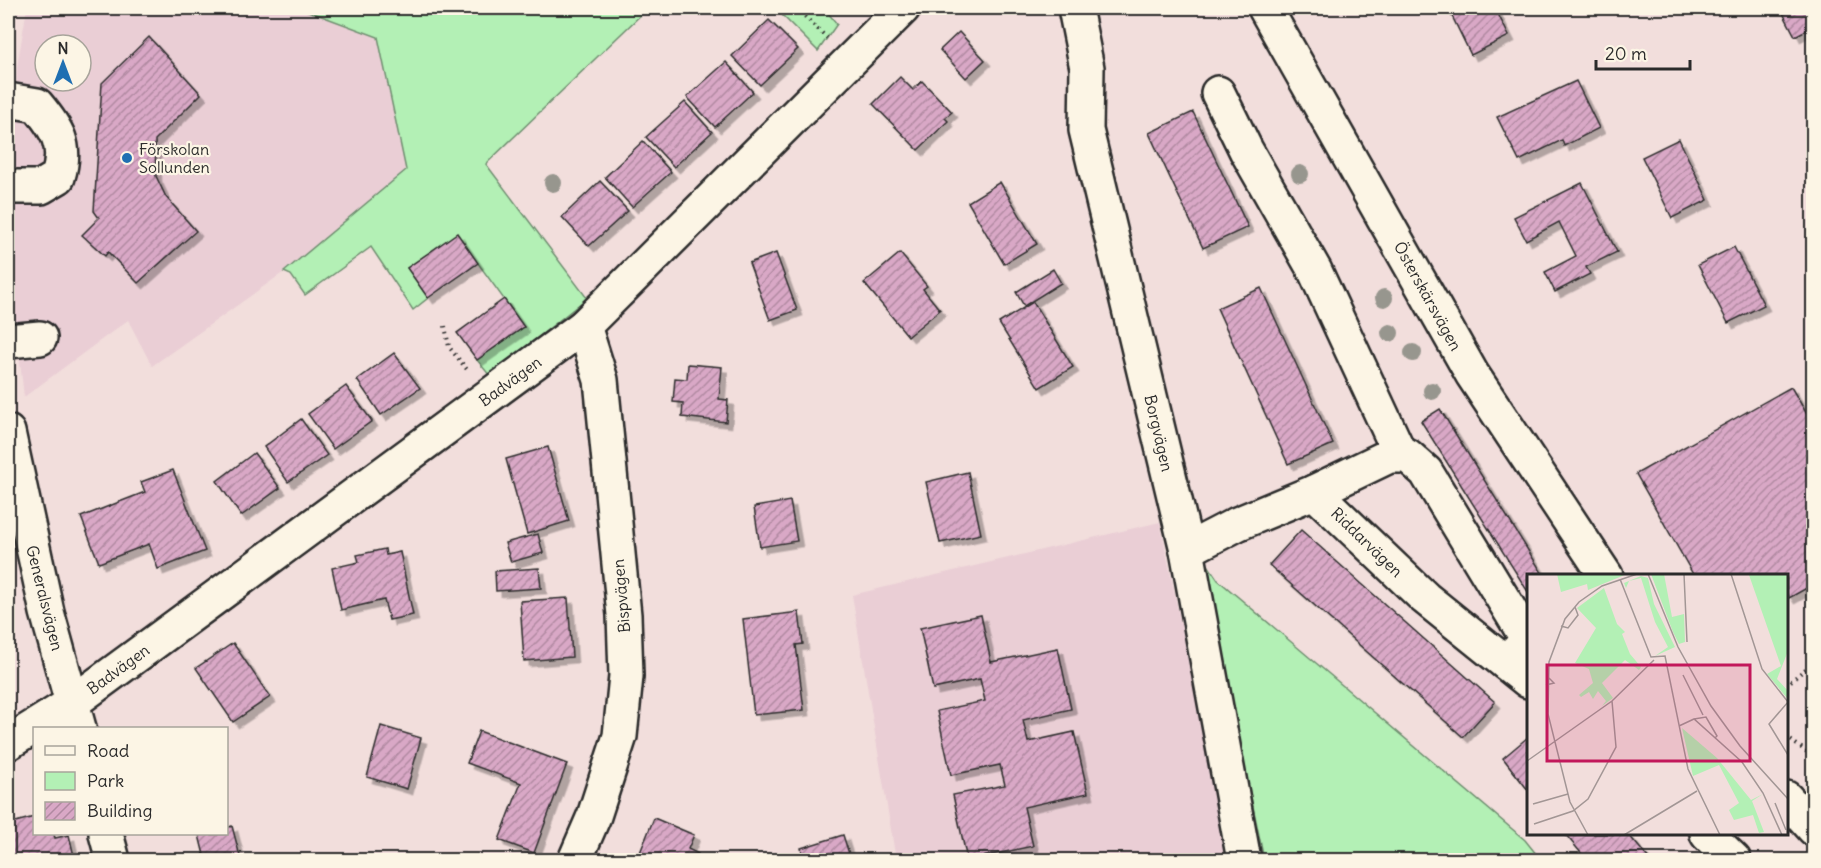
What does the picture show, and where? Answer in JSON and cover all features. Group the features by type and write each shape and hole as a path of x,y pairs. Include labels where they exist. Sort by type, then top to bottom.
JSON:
{"street":[{"name":"Badvägen","path":"48,727 75,716 489,396 584,326 903,8"},
{"name":"Borgvägen","path":"1075,8 1087,68 1086,130 1187,550 1244,861"},
{"name":"Österskärsvägen","path":"1265,8 1472,374 1605,574"},
{"path":"1218,93 1246,150 1315,271 1400,454"},
{"path":"8,100 38,105 56,128 62,150 58,177 41,187 8,187"},
{"name":"Bispvägen","path":"575,861 594,816 620,736 626,676 624,615 601,380 584,326"},
{"path":"8,341 40,338"},
{"name":"Generalsvägen","path":"8,432 45,601 75,716"},
{"path":"1187,550 1237,524 1314,492 1389,456 1400,454 1408,456 1426,472 1527,638"},
{"name":"Riddarvägen","path":"1314,492 1425,598 1517,672"},
{"path":"1517,672 1527,643"},
{"name":"Badvägen","path":"8,743 33,733"},
{"path":"1788,800 1814,829"},
{"path":"106,835 113,861"},
{"path":"1708,835 1734,861"}],"path":[{"path":"796,8 850,60"},
{"path":"445,326 449,347 489,396"},
{"path":"1788,683 1814,662"},
{"path":"1788,738 1814,757"}],"shaded area":[{"path":"27,8 300,8 378,37 406,170 284,272 152,366 128,320 24,397 15,319 11,209 17,67"},
{"path":"1160,522 1229,860 896,860 852,595"}],"green space":[{"path":"300,8 648,8 486,164 587,298 490,376 477,360 524,327 457,234 407,268 428,298 413,310 371,247 305,295 291,275 284,272 406,170 378,37"},
{"path":"775,8 824,8 837,24 818,51"},
{"path":"1208,565 1218,580 1525,840 1541,860 1264,860 1226,676"}],"building":[{"path":"1448,8 1495,8 1509,36 1471,55"},
{"path":"1793,8 1814,8 1814,26 1795,36 1783,13"},
{"path":"769,20 798,49 760,85 732,56"},
{"path":"959,32 985,60 966,78 940,50"},
{"name":"Förskolan Sollunden","path":"149,37 201,94 155,140 156,176 166,197 196,231 138,283 108,252 105,256 82,235 99,218 94,211 102,83"},
{"path":"726,62 753,92 715,127 687,97"},
{"path":"900,77 913,90 922,81 952,112 945,118 948,121 918,150 873,104"},
{"path":"1576,81 1599,128 1564,146 1562,140 1519,161 1497,117"},
{"path":"685,102 712,132 674,167 646,137"},
{"path":"1193,112 1248,227 1203,248 1149,133"},
{"path":"1679,139 1708,200 1672,218 1642,157"},
{"path":"643,141 671,172 632,207 605,177"},
{"path":"600,181 628,211 589,246 562,217"},
{"path":"1000,182 1037,244 1004,264 968,202"},
{"path":"1582,183 1617,252 1586,267 1590,274 1555,292 1545,272 1576,256 1559,222 1526,240 1514,217"},
{"path":"457,233 478,263 428,298 407,268"},
{"path":"1734,247 1764,305 1728,323 1698,265"},
{"path":"776,253 797,310 770,320 749,263"},
{"path":"900,253 927,286 923,289 940,310 908,336 864,283"},
{"path":"1053,269 1061,283 1024,306 1016,292"},
{"path":"1261,288 1333,444 1288,464 1217,308"},
{"path":"504,299 524,327 477,360 457,333"},
{"path":"1033,302 1073,367 1039,388 999,323"},
{"path":"394,353 420,388 381,415 357,380"},
{"path":"688,364 722,367 719,399 728,400 726,422 682,417 683,403 673,402 675,378 687,379"},
{"path":"346,386 372,421 333,449 308,414"},
{"path":"1791,387 1814,426 1814,584 1789,598 1788,574 1693,574 1636,474"},
{"path":"1440,409 1543,574 1527,574 1527,590 1421,421"},
{"path":"301,419 327,455 288,482 264,447"},
{"path":"548,447 569,521 527,534 506,459"},
{"path":"254,453 280,488 241,516 217,481"},
{"path":"173,470 205,551 158,569 149,544 99,563 81,517 145,492 141,482"},
{"path":"968,472 981,534 940,543 926,482"},
{"path":"790,501 797,541 760,547 754,507"},
{"path":"1301,530 1495,702 1463,737 1269,565"},
{"path":"538,534 543,553 511,562 505,543"},
{"path":"385,549 386,555 400,552 413,615 389,620 384,600 341,610 332,568 359,562 357,555"},
{"path":"539,568 541,588 496,591 495,571"},
{"path":"568,598 572,657 524,661 520,601"},
{"path":"799,612 803,644 796,645 804,710 754,715 743,619"},
{"path":"981,615 991,662 1058,648 1071,709 1023,720 1028,742 1074,732 1088,793 1024,807 1033,846 967,860 953,795 1005,785 1000,765 951,775 937,711 985,701 980,679 933,689 920,628"},
{"path":"233,643 270,697 233,722 196,668"},
{"path":"381,726 421,738 407,789 367,777"},
{"path":"479,731 567,764 534,853 499,840 521,783 467,763"},
{"path":"1527,738 1527,789 1503,758"},
{"path":"33,817 33,835 54,835 55,838 69,835 74,856 59,860 8,860 8,824"},
{"path":"654,818 694,835 688,849 698,854 696,860 637,860"},
{"path":"232,826 241,860 198,860 205,859 199,835 228,835 228,827"},
{"path":"843,835 851,860 804,860 801,848"},
{"path":"1566,835 1629,835 1650,860 1587,860"}],"place":[{"name":"Förskolan Sollunden","path":"127,158"}]}
